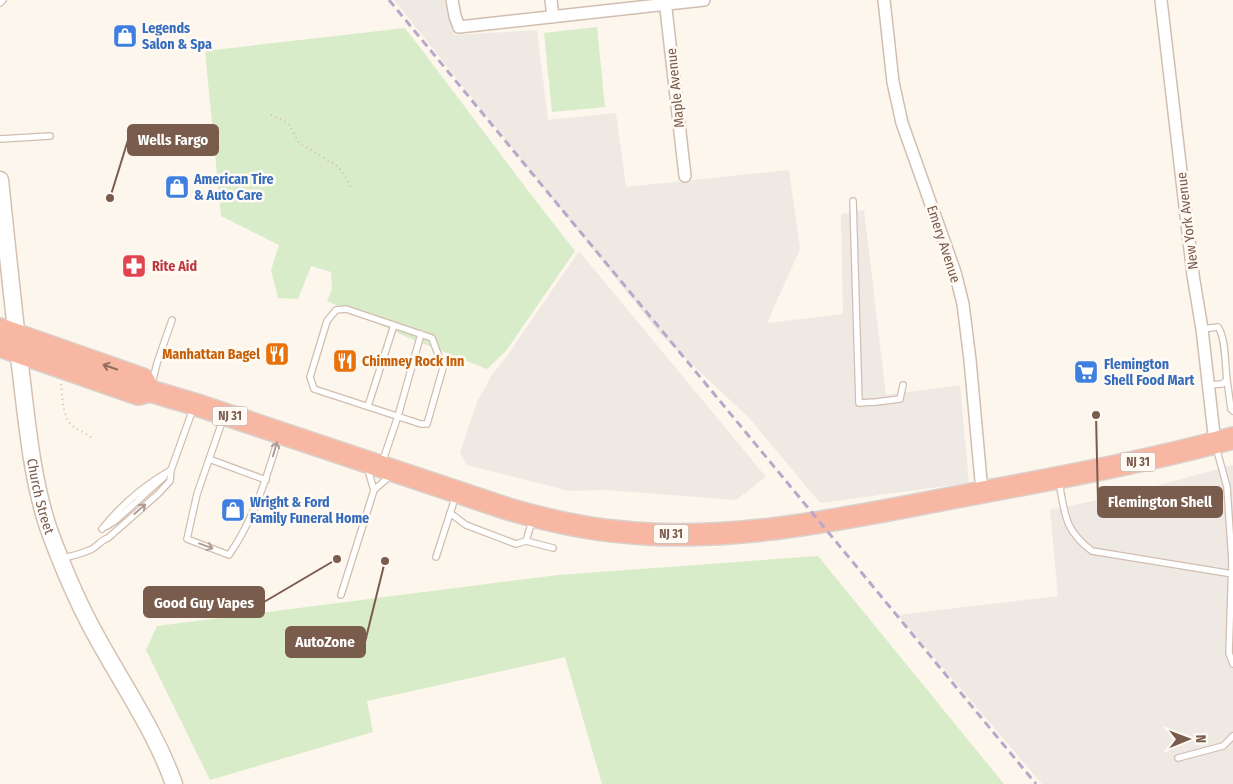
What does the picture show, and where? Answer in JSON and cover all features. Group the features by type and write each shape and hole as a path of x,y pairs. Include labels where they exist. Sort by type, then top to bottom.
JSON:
{"highway":[{"name":"NJ 31","path":"9,340 138,394 150,390 456,493 533,516 594,529 624,532 715,534 810,523 1150,460 1224,440"}],"street":[{"path":"452,0 459,27 665,2 704,0"},
{"path":"551,0 553,17"},
{"name":"Emery Avenue","path":"884,0 893,82 902,123 955,272 963,304 982,492"},
{"name":"New York Avenue","path":"1161,0 1193,275 1202,329 1208,385 1224,440"},
{"name":"Maple Avenue","path":"665,2 685,176"},
{"name":"Church Street","path":"0,180 9,340 36,479 49,529 79,603 138,707 174,784"}],"lane":[{"path":"0,139 50,136"},
{"path":"853,201 859,402 900,399 903,385"},
{"path":"346,309 394,325 432,338 443,368 427,424 314,389 310,377 327,320 336,310 346,309"},
{"path":"150,390 172,320"},
{"path":"368,406 394,325"},
{"path":"1202,329 1218,327 1222,332 1231,409 1233,411"},
{"path":"341,595 422,334"},
{"path":"1208,385 1222,384 1227,380"},
{"path":"60,559 93,548 103,539 108,538 170,481 171,470 194,404"},
{"path":"225,415 197,494 187,540 224,554 229,555 245,530 266,480 280,433"},
{"path":"1224,440 1230,493 1233,574 1229,653 1233,664"},
{"path":"209,459 266,480"},
{"path":"374,490 380,467"},
{"path":"102,529 116,521 171,470"},
{"path":"1058,478 1067,521 1079,541 1092,551 1233,574"},
{"path":"436,557 456,493"},
{"path":"450,513 466,525 508,542 516,544 526,541 553,548"},
{"path":"526,541 533,516"},
{"path":"1178,758 1223,746 1233,736"}],"path":[{"path":"271,115 288,123 299,143 342,171 351,188"},
{"path":"60,384 68,420 73,426 92,438"}],"shaded area":[{"path":"394,0 444,0 454,35 537,30 548,120 616,113 626,187 789,170 800,249 767,323 843,314 841,214 864,210 886,395 960,385 969,483 820,503 749,418 661,335"},
{"path":"579,251 766,477 736,500 606,490 569,491 466,465 460,452 477,402 493,373 507,356"},
{"path":"1233,465 1233,784 1042,784 898,615 1058,596 1050,510 1126,494"}],"green space":[{"path":"597,27 605,107 552,112 544,33"},
{"path":"405,28 575,251 506,351 487,369 407,337 327,301 332,290 331,272 311,266 298,299 278,298 271,270 279,245 221,216 205,51"},
{"path":"818,556 1004,784 602,784 565,657 367,701 373,732 210,780 146,650 157,626 558,575"}],"railway":[{"path":"389,0 1036,784"}],"place":[{"name":"Legends Salon & Spa","path":"125,36"},
{"name":"American Tire & Auto Care","path":"177,187"},
{"name":"Wells Fargo","path":"110,198"},
{"name":"Rite Aid","path":"134,266"},
{"name":"Manhattan Bagel","path":"277,354"},
{"name":"Chimney Rock Inn","path":"345,361"},
{"name":"Flemington Shell Food Mart","path":"1086,372"},
{"name":"Flemington Shell","path":"1096,415"},
{"name":"Wright & Ford Family Funeral Home","path":"233,510"},
{"name":"Good Guy Vapes","path":"337,559"},
{"name":"AutoZone","path":"385,561"}]}
